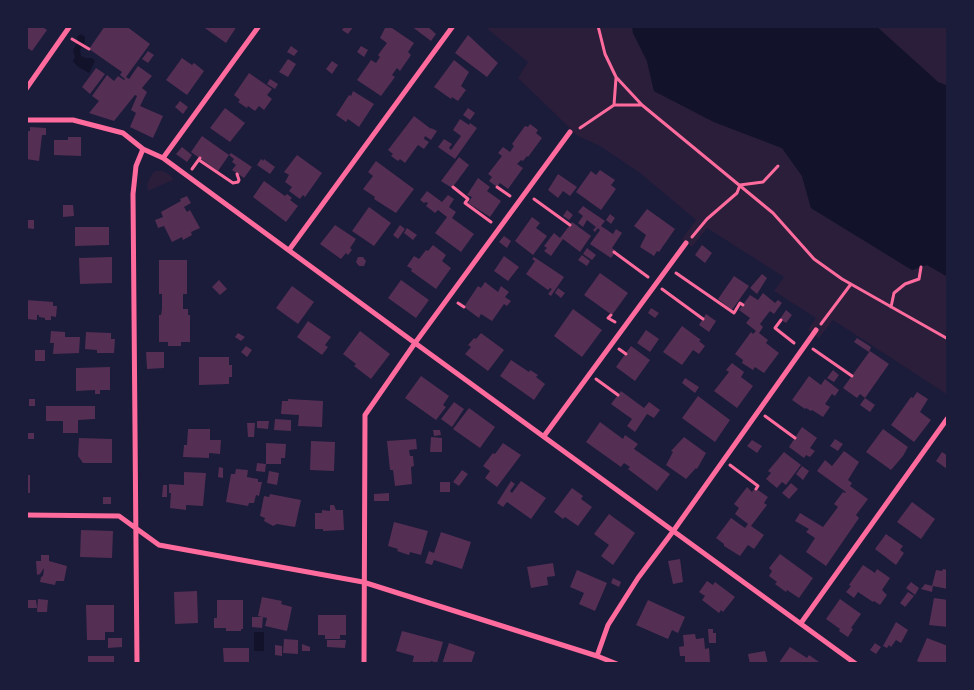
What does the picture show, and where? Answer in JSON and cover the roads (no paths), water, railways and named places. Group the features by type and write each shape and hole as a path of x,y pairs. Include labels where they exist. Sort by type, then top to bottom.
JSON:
{"street":[{"path":"26,89 70,26"},
{"path":"163,158 259,26"},
{"path":"289,250 453,26"},
{"path":"26,120 72,120 123,133 144,150 163,158 856,664"},
{"path":"364,664 365,415 415,343 570,132"},
{"path":"136,664 133,194 136,166 144,150"},
{"path":"544,436 686,243"},
{"path":"598,656 608,625 638,578 816,330"},
{"path":"801,623 947,419"},
{"path":"26,515 119,516 159,545 364,582 598,656 617,664"}]}
